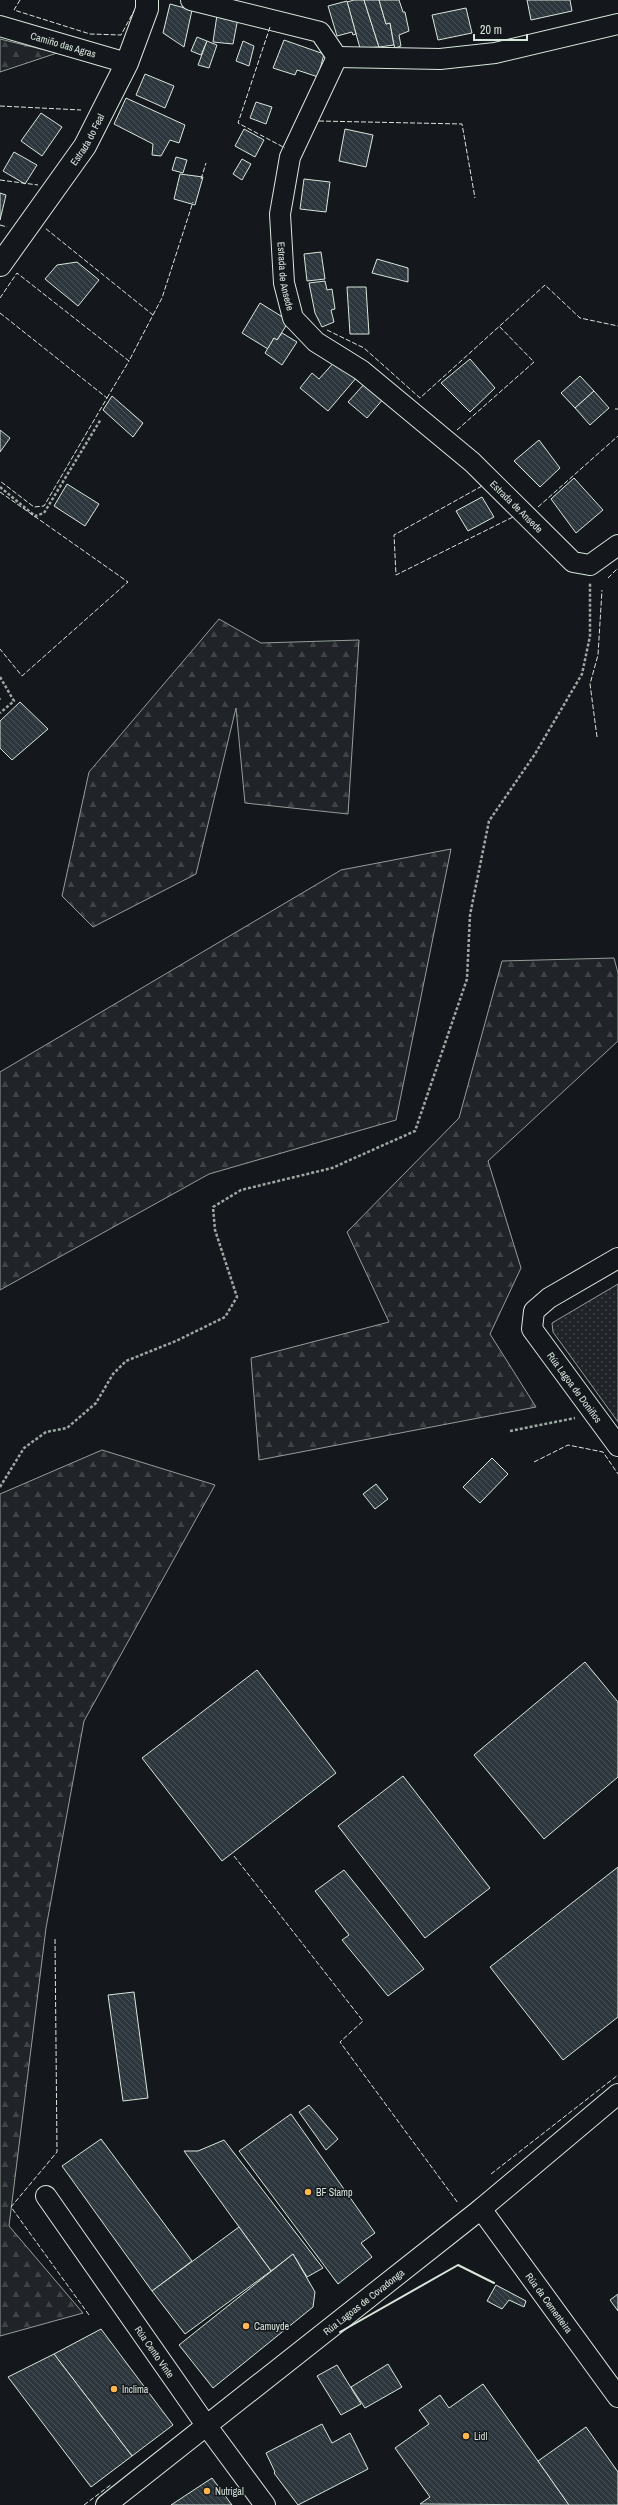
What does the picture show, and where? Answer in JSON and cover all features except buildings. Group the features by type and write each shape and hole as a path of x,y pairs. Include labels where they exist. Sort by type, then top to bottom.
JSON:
{"main road":[{"name":"Estrada do Feal","path":"0,265 86,146 126,63 147,9 147,0"}],"street":[{"path":"191,0 320,32 337,57 440,59 495,53 618,24"},
{"name":"Camiño das Agras","path":"0,26 126,63"},
{"name":"Estrada de Ansede","path":"337,57 290,157 280,214 284,283 293,318 316,342 361,370 472,462 573,562 590,565"},
{"path":"590,565 618,545"},
{"name":"Rúa Lagoa de Doniños","path":"618,1258 549,1298 534,1311 532,1329 618,1446"},
{"name":"Rúa Lagoas de Covadonga","path":"106,2505 481,2209 618,2094"},
{"name":"Rúa Cento Vinte","path":"46,2196 206,2425 265,2505"},
{"name":"Rúa da Cementeira","path":"481,2209 611,2372 618,2397"}],"path":[{"path":"0,487 35,516 44,513 101,418"},
{"path":"0,1486 24,1448 46,1432 67,1428 96,1403 113,1374 126,1360 176,1341 225,1317 237,1297 215,1230 213,1207 241,1190 332,1168 415,1131 467,979 470,916 489,821 535,754 582,674 590,636 590,565"},
{"path":"0,677 14,701 0,712"},
{"path":"510,1431 595,1414"}],"green space":[{"path":"0,39 57,53 0,72"},
{"path":"219,619 261,643 359,640 348,814 245,803 236,708 196,874 93,927 62,896 89,772"},
{"path":"451,849 396,1120 209,1174 0,1290 0,1072 341,870"},
{"path":"614,958 618,973 618,1041 488,1161 521,1268 490,1334 536,1407 259,1460 251,1358 389,1322 347,1232 459,1118 502,961"},
{"path":"618,1284 618,1422 553,1332 552,1323"},
{"path":"102,1450 215,1485 84,1721 46,1928 9,2226 83,2313 0,2336 0,1494"}],"fence":[{"path":"20,0 14,10 90,34 121,35 134,11"},
{"path":"270,27 238,123 285,148"},
{"path":"0,106 81,110"},
{"path":"319,121 462,124 475,198"},
{"path":"201,179 206,163"},
{"path":"0,180 38,185"},
{"path":"153,315 162,298 193,202"},
{"path":"0,225 7,227"},
{"path":"0,298 17,273 129,361 153,315 45,228"},
{"path":"327,330 364,348 420,398 545,285 580,318 618,326"},
{"path":"0,313 107,398 44,506 34,507 0,481"},
{"path":"457,430 534,362 499,326"},
{"path":"107,398 129,361"},
{"path":"538,507 618,436"},
{"path":"482,486 394,535 396,575 513,517"},
{"path":"0,492 128,582 22,676 0,649"},
{"path":"608,578 618,568"},
{"path":"597,737 590,684 598,655 602,590"},
{"path":"534,1462 568,1445 603,1452 618,1474"},
{"path":"234,1856 363,2021 340,2042 458,2203"},
{"path":"55,1939 57,2152 11,2207 89,2315"},
{"path":"491,2174 618,2075"},
{"path":"84,2505 112,2484"}],"wall":[{"path":"340,2332 458,2265 494,2283"}],"place":[{"name":"BF Stamp","path":"308,2192"},
{"name":"Camuyde","path":"246,2326"},
{"name":"Inclima","path":"114,2389"},
{"name":"Lidl","path":"466,2436"},
{"name":"Nutrigal","path":"207,2491"}]}
